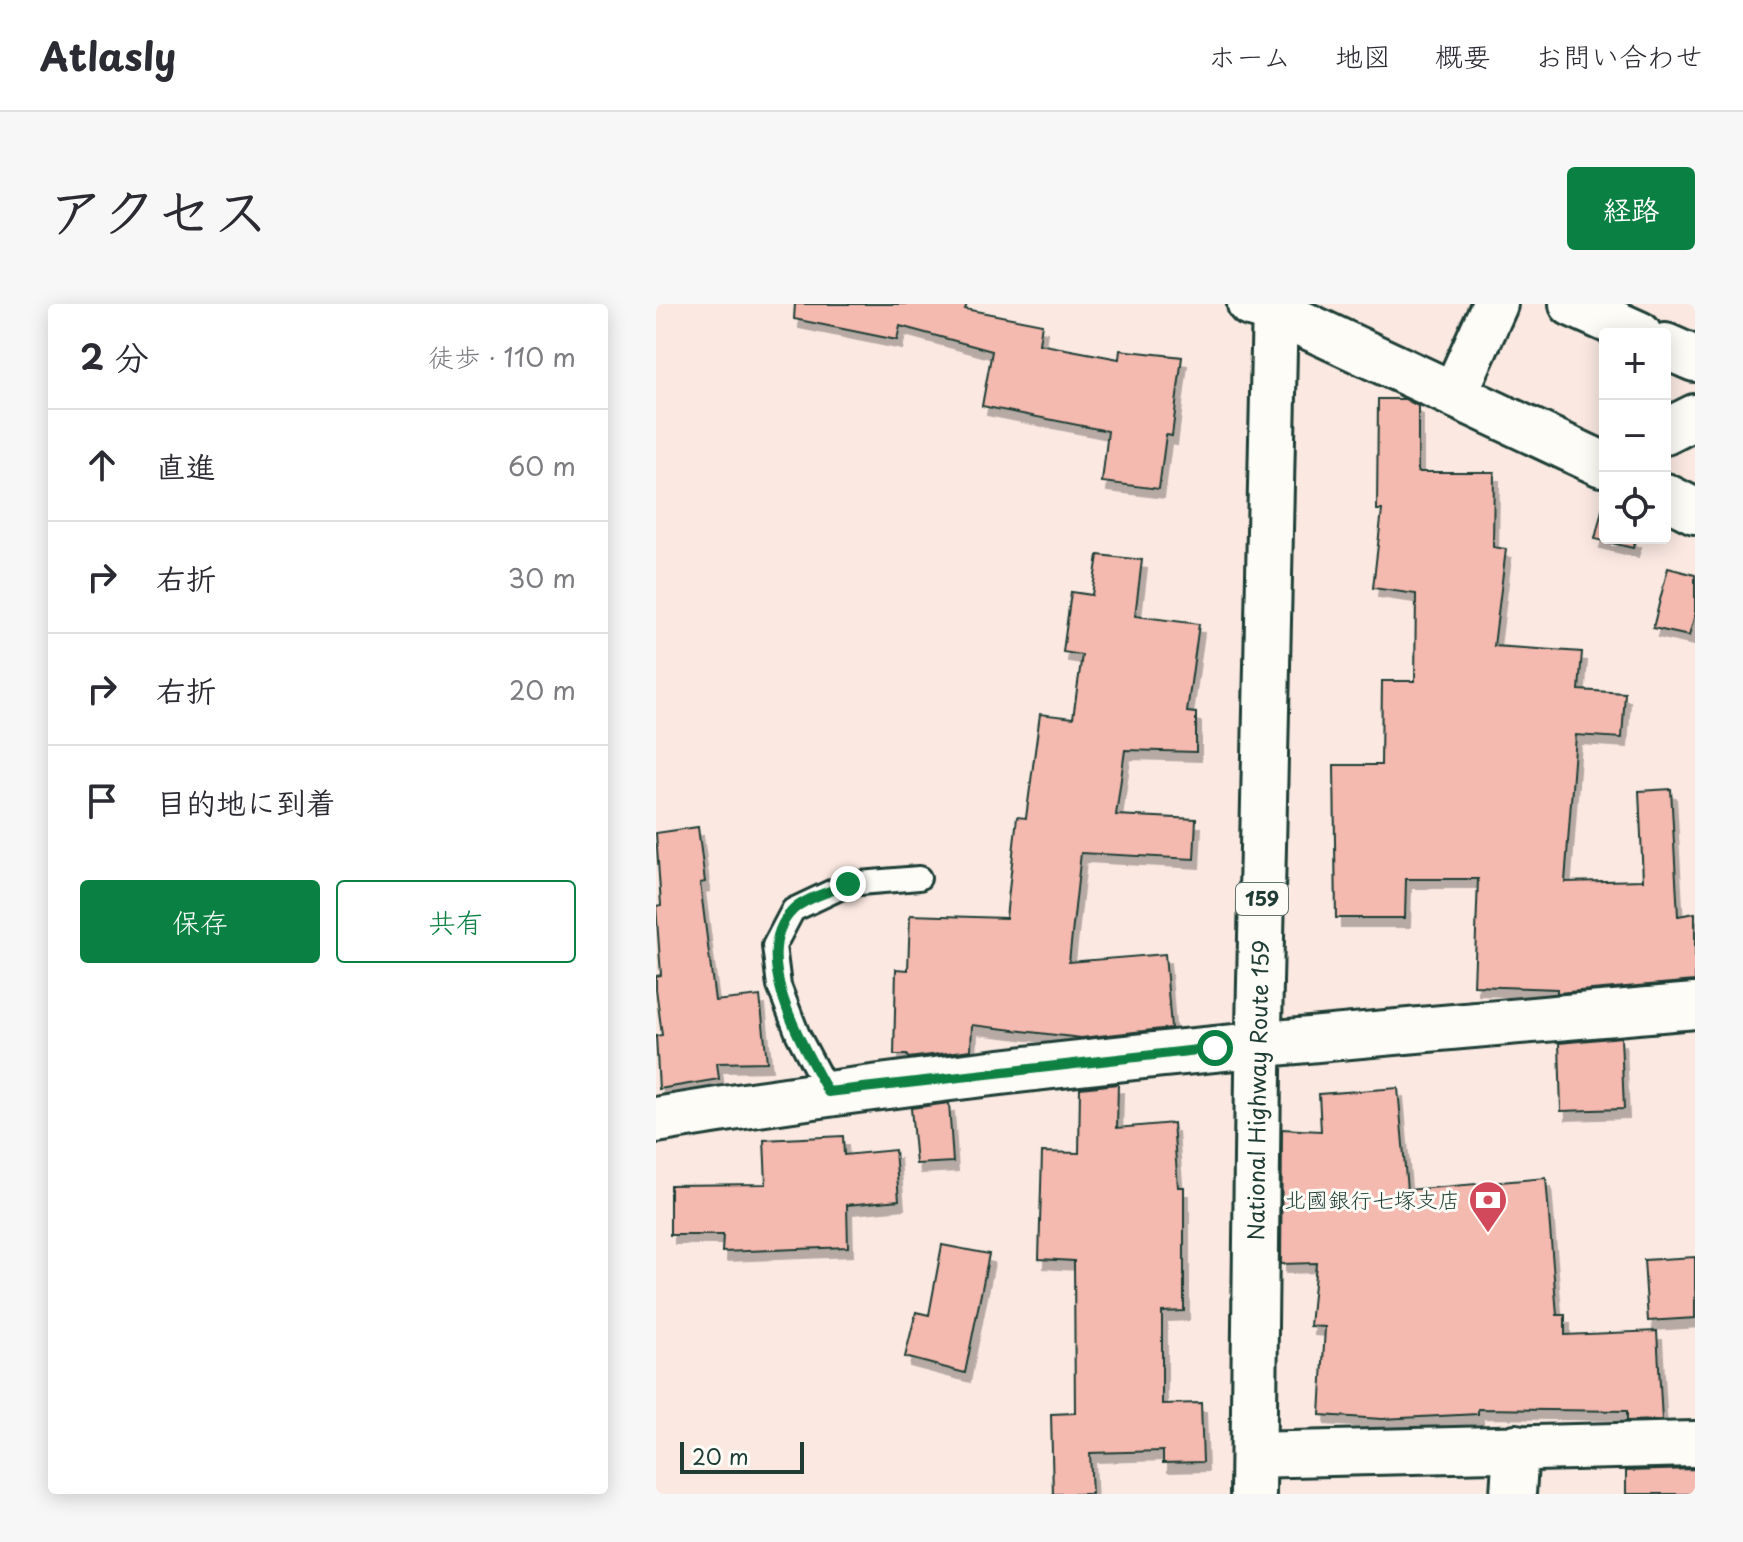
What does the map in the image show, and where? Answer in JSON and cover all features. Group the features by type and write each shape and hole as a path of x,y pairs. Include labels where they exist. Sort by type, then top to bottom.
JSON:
{"main road":[{"path":"1454,395 1495,304"},
{"path":"1572,304 1626,328"},
{"path":"1266,306 1599,462"},
{"name":"National Highway Route 159","path":"1254,1474 1266,306"},
{"path":"1671,349 1695,359"},
{"path":"1671,429 1695,417"},
{"path":"1671,499 1695,511"},
{"path":"656,1120 828,1092 1259,1043 1695,1006"},
{"path":"1254,1474 1516,1447 1695,1444"},
{"path":"1513,1494 1516,1447"}],"lane":[{"path":"828,1092 798,1035 784,999 774,946 793,910 848,884 919,878"}],"building":[{"path":"795,304 967,304 965,309 1042,324 1039,344 1119,359 1120,350 1182,357 1172,436 1166,435 1159,489 1102,482 1108,431 982,406 992,351 900,326 897,340 794,319"},
{"path":"1378,399 1405,399 1418,406 1418,472 1494,472 1493,547 1506,549 1494,646 1582,652 1579,690 1625,693 1622,738 1576,735 1565,882 1643,880 1639,791 1671,789 1678,916 1695,913 1695,981 1557,993 1557,989 1474,986 1478,879 1406,879 1405,918 1336,918 1334,765 1381,765 1382,681 1415,681 1416,594 1373,588 1382,510 1377,510"},
{"path":"1098,555 1142,560 1135,616 1199,624 1187,712 1196,713 1196,752 1125,750 1116,815 1196,819 1194,859 1081,853 1069,962 1165,954 1171,1028 1081,1038 972,1025 971,1050 908,1058 907,1055 894,1055 896,969 908,970 910,915 1006,918 1017,817 1026,818 1040,714 1073,718 1082,655 1063,652 1071,592 1092,595"},
{"path":"1668,568 1695,575 1695,614 1689,636 1653,628"},
{"path":"698,827 705,882 700,883 715,1001 760,996 767,1062 717,1063 719,1079 659,1089 656,1036 662,1035 656,989 656,976 661,975 656,906 661,905 656,833"},
{"path":"1621,1037 1624,1109 1561,1111 1559,1043"},
{"path":"1118,1084 1117,1128 1173,1123 1178,1187 1184,1187 1184,1311 1162,1312 1162,1404 1201,1403 1203,1462 1163,1463 1163,1451 1090,1453 1092,1494 1053,1494 1051,1414 1075,1413 1074,1261 1039,1259 1042,1152 1079,1153 1080,1088"},
{"path":"1398,1088 1407,1190 1546,1178 1557,1315 1565,1315 1565,1335 1657,1331 1662,1420 1627,1421 1627,1411 1478,1409 1478,1414 1382,1419 1320,1415 1325,1327 1310,1326 1316,1263 1281,1264 1282,1129 1321,1131 1319,1094"},
{"path":"949,1103 953,1162 916,1164 911,1108"},
{"path":"843,1136 844,1155 895,1150 899,1200 847,1205 848,1247 722,1252 723,1235 670,1235 670,1185 766,1184 764,1140"},
{"path":"942,1245 989,1254 965,1373 905,1357 916,1312 929,1315"},
{"path":"1695,1257 1695,1318 1648,1321 1644,1260"},
{"path":"1695,1469 1695,1494 1626,1494 1626,1471"}],"place":[{"name":"北國銀行七塚支店","path":"1488,1234"}],"route":[{"path":"848,884 793,910 774,946 779,986 798,1035 828,1092 1215,1048"}]}
